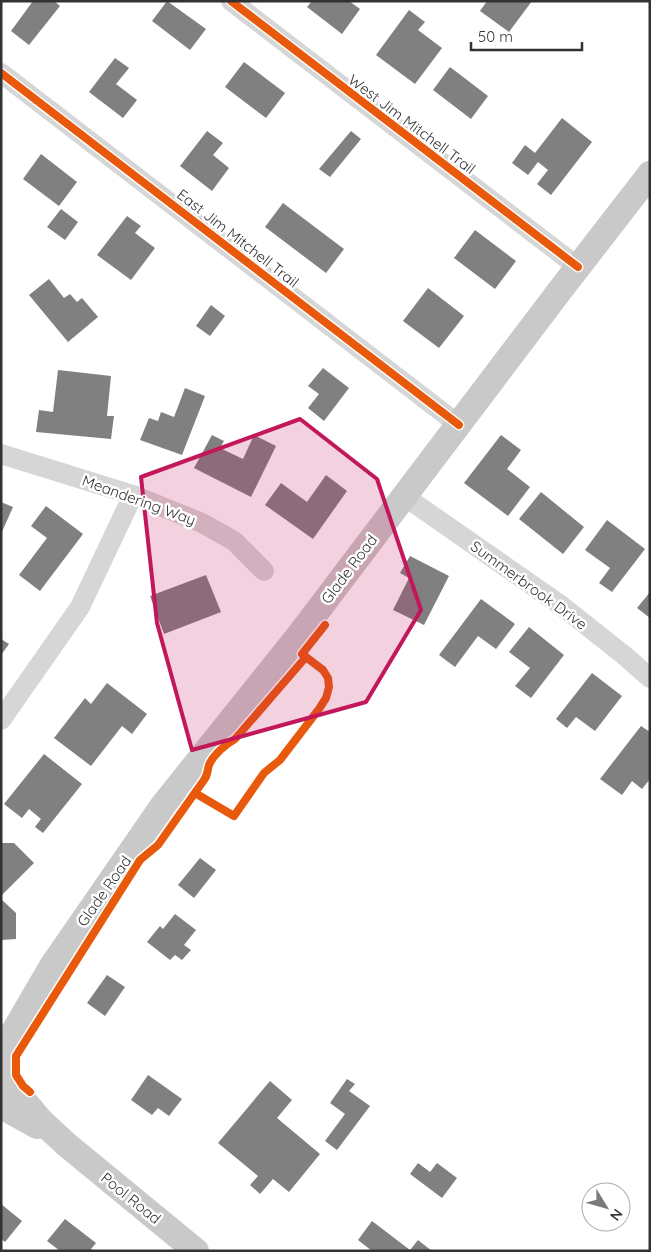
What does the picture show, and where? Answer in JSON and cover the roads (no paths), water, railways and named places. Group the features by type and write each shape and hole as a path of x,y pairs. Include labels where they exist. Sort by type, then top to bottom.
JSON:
{"main road":[{"name":"Glade Road","path":"3,1072 13,1033 52,966 169,797 300,634 650,174"},
{"name":"Glade Road","path":"1,1024 52,966"},
{"name":"Pool Road","path":"3,1072 42,1121 67,1145 196,1251"},
{"name":"Pool Road","path":"1,1106 67,1145"},
{"path":"1,1119 26,1135 67,1145"}],"street":[{"name":"West Jim Mitchell Trail","path":"231,1 578,267"},
{"name":"East Jim Mitchell Trail","path":"1,73 459,425"},
{"name":"Meandering Way","path":"1,454 133,495 202,523 234,541 264,571"},
{"path":"1,720 80,608 133,495"},
{"name":"Summerbrook Drive","path":"404,496 562,606 650,678"}]}
